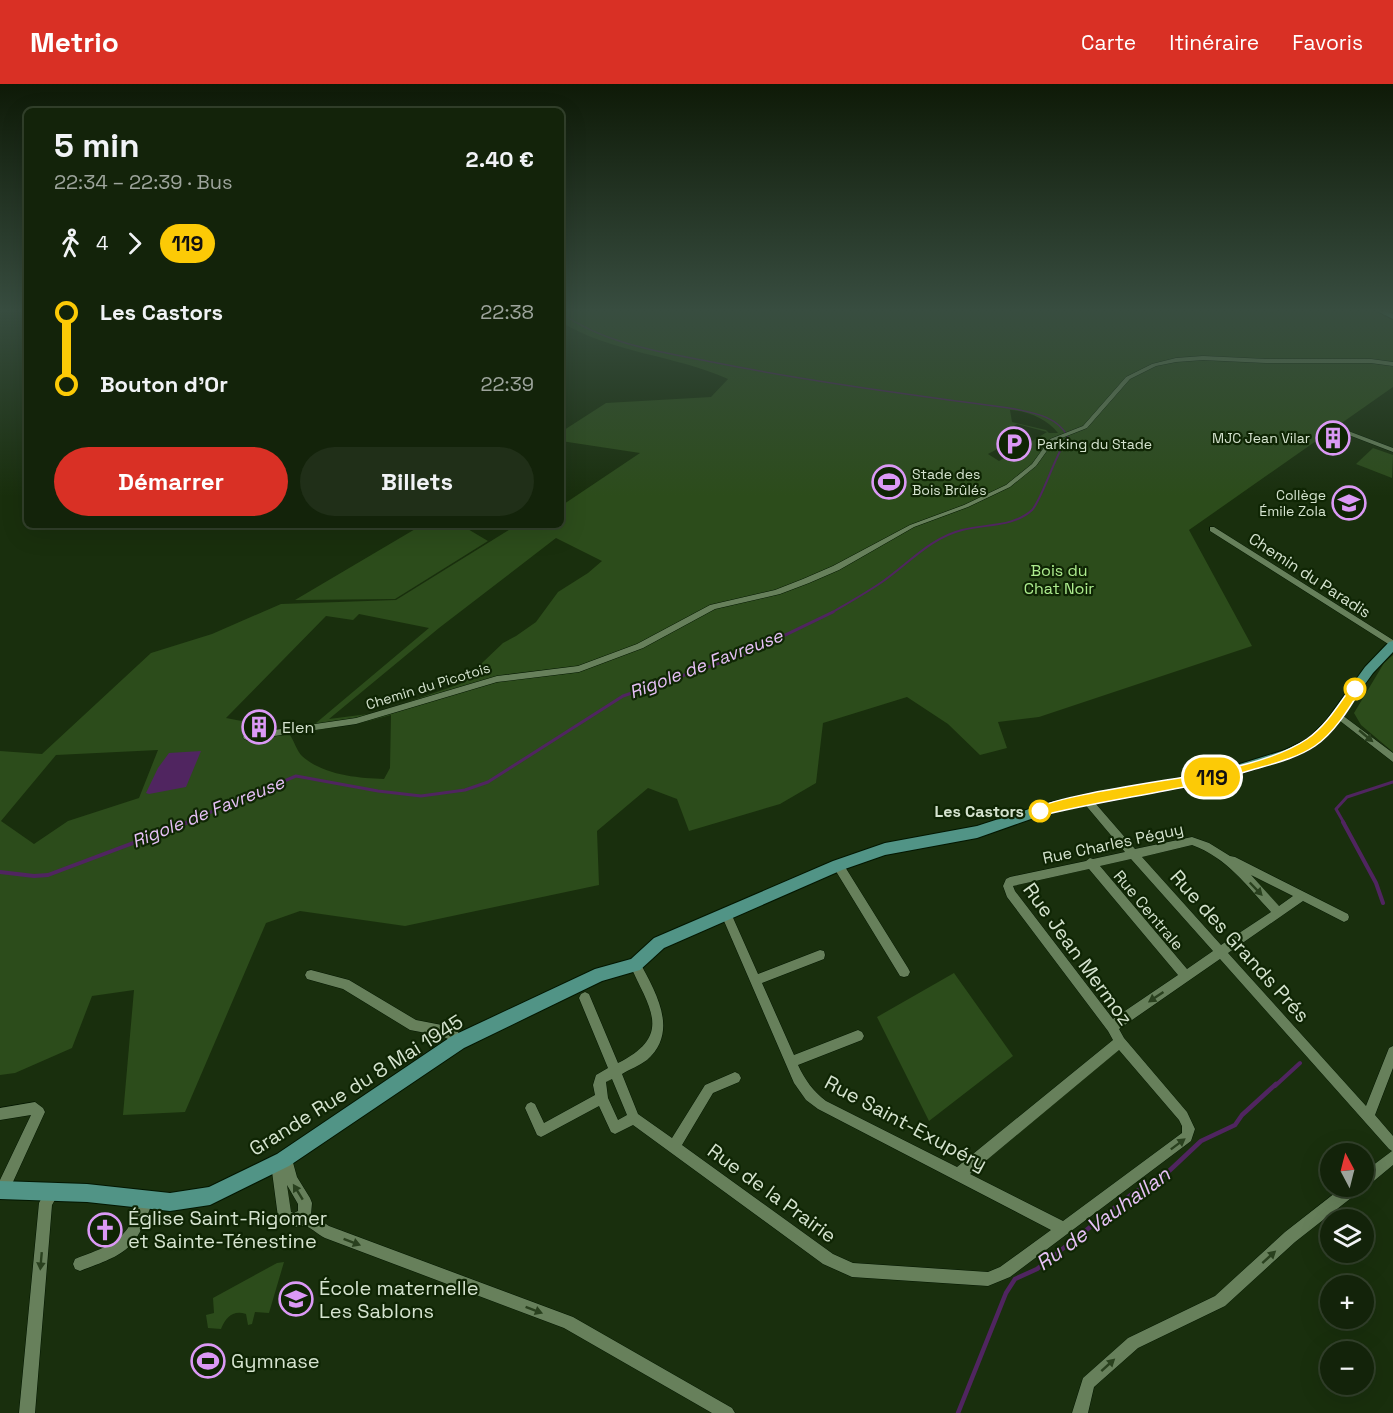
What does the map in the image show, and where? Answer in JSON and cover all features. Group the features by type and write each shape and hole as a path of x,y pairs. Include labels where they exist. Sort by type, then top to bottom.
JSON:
{"main road":[{"name":"Grande Rue du 8 Mai 1945","path":"1,1190 53,1191 170,1202 210,1196 280,1162 458,1042 600,974 635,965 659,943 838,865 885,849 977,832 1051,807 1217,776 1257,766 1289,754 1312,742 1338,715 1368,670 1393,644"}],"street":[{"name":"Chemin du Picotois","path":"247,737 356,722 497,678 579,669 640,646 713,607 777,592 816,577 912,526 966,506 1008,486 1034,465 1052,440 1085,427 1128,378 1140,372"},
{"path":"1335,428 1393,450"},
{"name":"Chemin du Paradis","path":"1212,529 1393,644"},
{"path":"1338,715 1393,758"},
{"name":"Rue des Grands Prés","path":"1086,799 1132,854 1393,1145"},
{"name":"Rue Charles Péguy","path":"1008,886 1010,882 1090,862 1192,841 1344,917"},
{"name":"Rue Charles Péguy","path":"1225,857 1279,912"},
{"name":"Rue Centrale","path":"1090,862 1186,977"},
{"path":"838,865 904,972"},
{"name":"Rue Jean Mermoz","path":"1008,886 1011,894 1112,1027 1120,1042 1183,1116 1188,1125 1189,1132 1186,1137 1064,1229"},
{"path":"1112,1027 1302,896"},
{"name":"Rue Saint-Exupéry","path":"726,914 792,1062 810,1096 822,1105 1064,1229"},
{"path":"756,980 820,955"},
{"path":"585,998 615,1071 634,1118 615,1128 598,1087 600,1079 615,1071 647,1052 658,1026 658,1013 635,965"},
{"path":"311,975 345,984 414,1026 443,1030 454,1036 458,1042"},
{"path":"792,1062 858,1036"},
{"path":"959,1174 1120,1042"},
{"path":"1368,1117 1393,1052"},
{"path":"674,1147 709,1089 735,1078"},
{"path":"531,1108 541,1131 602,1098"},
{"path":"0,1114 35,1108 39,1112 1,1190"},
{"name":"Rue de la Prairie","path":"634,1118 828,1259 852,1270 988,1279 1005,1272 1064,1229"},
{"path":"1374,1172 1393,1157"},
{"path":"300,1218 304,1214 305,1203 291,1180 287,1164 280,1162 285,1217 292,1221 308,1218 325,1232 568,1322 727,1413"},
{"path":"27,1413 46,1203 53,1191"},
{"path":"1080,1413 1088,1383 1133,1342 1220,1301 1290,1237 1341,1197"},
{"path":"80,1264 112,1253 126,1243 133,1235 146,1200"}],"green space":[{"name":"Bois du Chat Noir","path":"711,372 1393,372 1393,387 1189,530 1252,646 1039,717 998,722 1007,748 980,755 948,724 907,697 823,723 816,783 780,804 689,831 677,799 648,788 597,831 599,885 405,926 300,911 266,923 185,1112 123,1115 134,990 92,996 72,1048 15,1073 0,1075 0,751 42,754 151,653 212,634 281,604 396,600 512,528 564,528 564,504 640,453 564,441 564,430 606,403 711,397 728,379","holes":["1010,410 1037,417 1058,433 1049,433 1046,430 1012,422","1017,424 1047,432 999,461 988,454 1003,446 1001,433","556,538 602,561 558,592 536,622 503,643 460,684 376,713 329,719 439,628","359,614 429,628 316,723 267,731 268,726 226,718 326,616 353,620","391,715 390,768 384,779 352,776 320,767 302,756 290,735 361,723","158,750 139,798 68,821 34,844 1,821 56,755"]},
{"path":"1373,448 1393,455 1392,478 1356,464"},
{"path":"417,528 466,528 488,541 395,599 295,600"},
{"path":"1393,655 1393,752 1361,725 1354,713 1384,663"},
{"path":"954,973 1013,1056 929,1121 877,1017"},
{"path":"284,1262 269,1313 255,1312 252,1324 248,1325 246,1314 237,1313 225,1321 221,1329 208,1328 206,1315 214,1313 213,1298 277,1263"}],"shaded area":[{"path":"201,751 186,787 146,793 158,768 169,753"}],"waterway":[{"name":"Rigole de Favreuse","path":"767,372 1030,412 1052,420 1064,430 1068,437 1063,445"},
{"name":"Rigole de Favreuse","path":"831,613 882,582 940,539 962,530 1008,522 1032,510 1064,444"},
{"name":"Rigole de Favreuse","path":"185,823 296,776 378,791 421,796 465,790 488,782 623,696 746,654 831,613"},
{"name":"Ru de Vauhallan","path":"1344,823 1336,809 1347,797 1393,782"},
{"name":"Rigole de Favreuse","path":"0,872 34,876 48,875 189,822"},
{"name":"Ru de Vauhallan","path":"1343,822 1376,883 1383,903"},
{"name":"Ru de Vauhallan","path":"1275,1086 1300,1063"},
{"name":"Ru de Vauhallan","path":"958,1413 1006,1293 1015,1279 1037,1269 1132,1194 1168,1172 1201,1141 1235,1125 1242,1115 1276,1084"}],"bus line":[{"name":"119","path":"1040,811 1086,799 1217,776 1257,766 1289,754 1312,742 1338,715 1355,689"}],"place":[{"name":"MJC Jean Vilar","path":"1333,438"},
{"name":"Parking du Stade","path":"1014,444"},
{"name":"Stade des Bois Brûlés","path":"889,482"},
{"name":"Collège Émile Zola","path":"1349,503"},
{"name":"Elen","path":"259,727"},
{"name":"Les Castors","path":"1040,811"},
{"name":"Église Saint-Rigomer et Sainte-Ténestine","path":"105,1230"},
{"name":"École maternelle Les Sablons","path":"296,1299"},
{"name":"Gymnase","path":"208,1361"}]}
